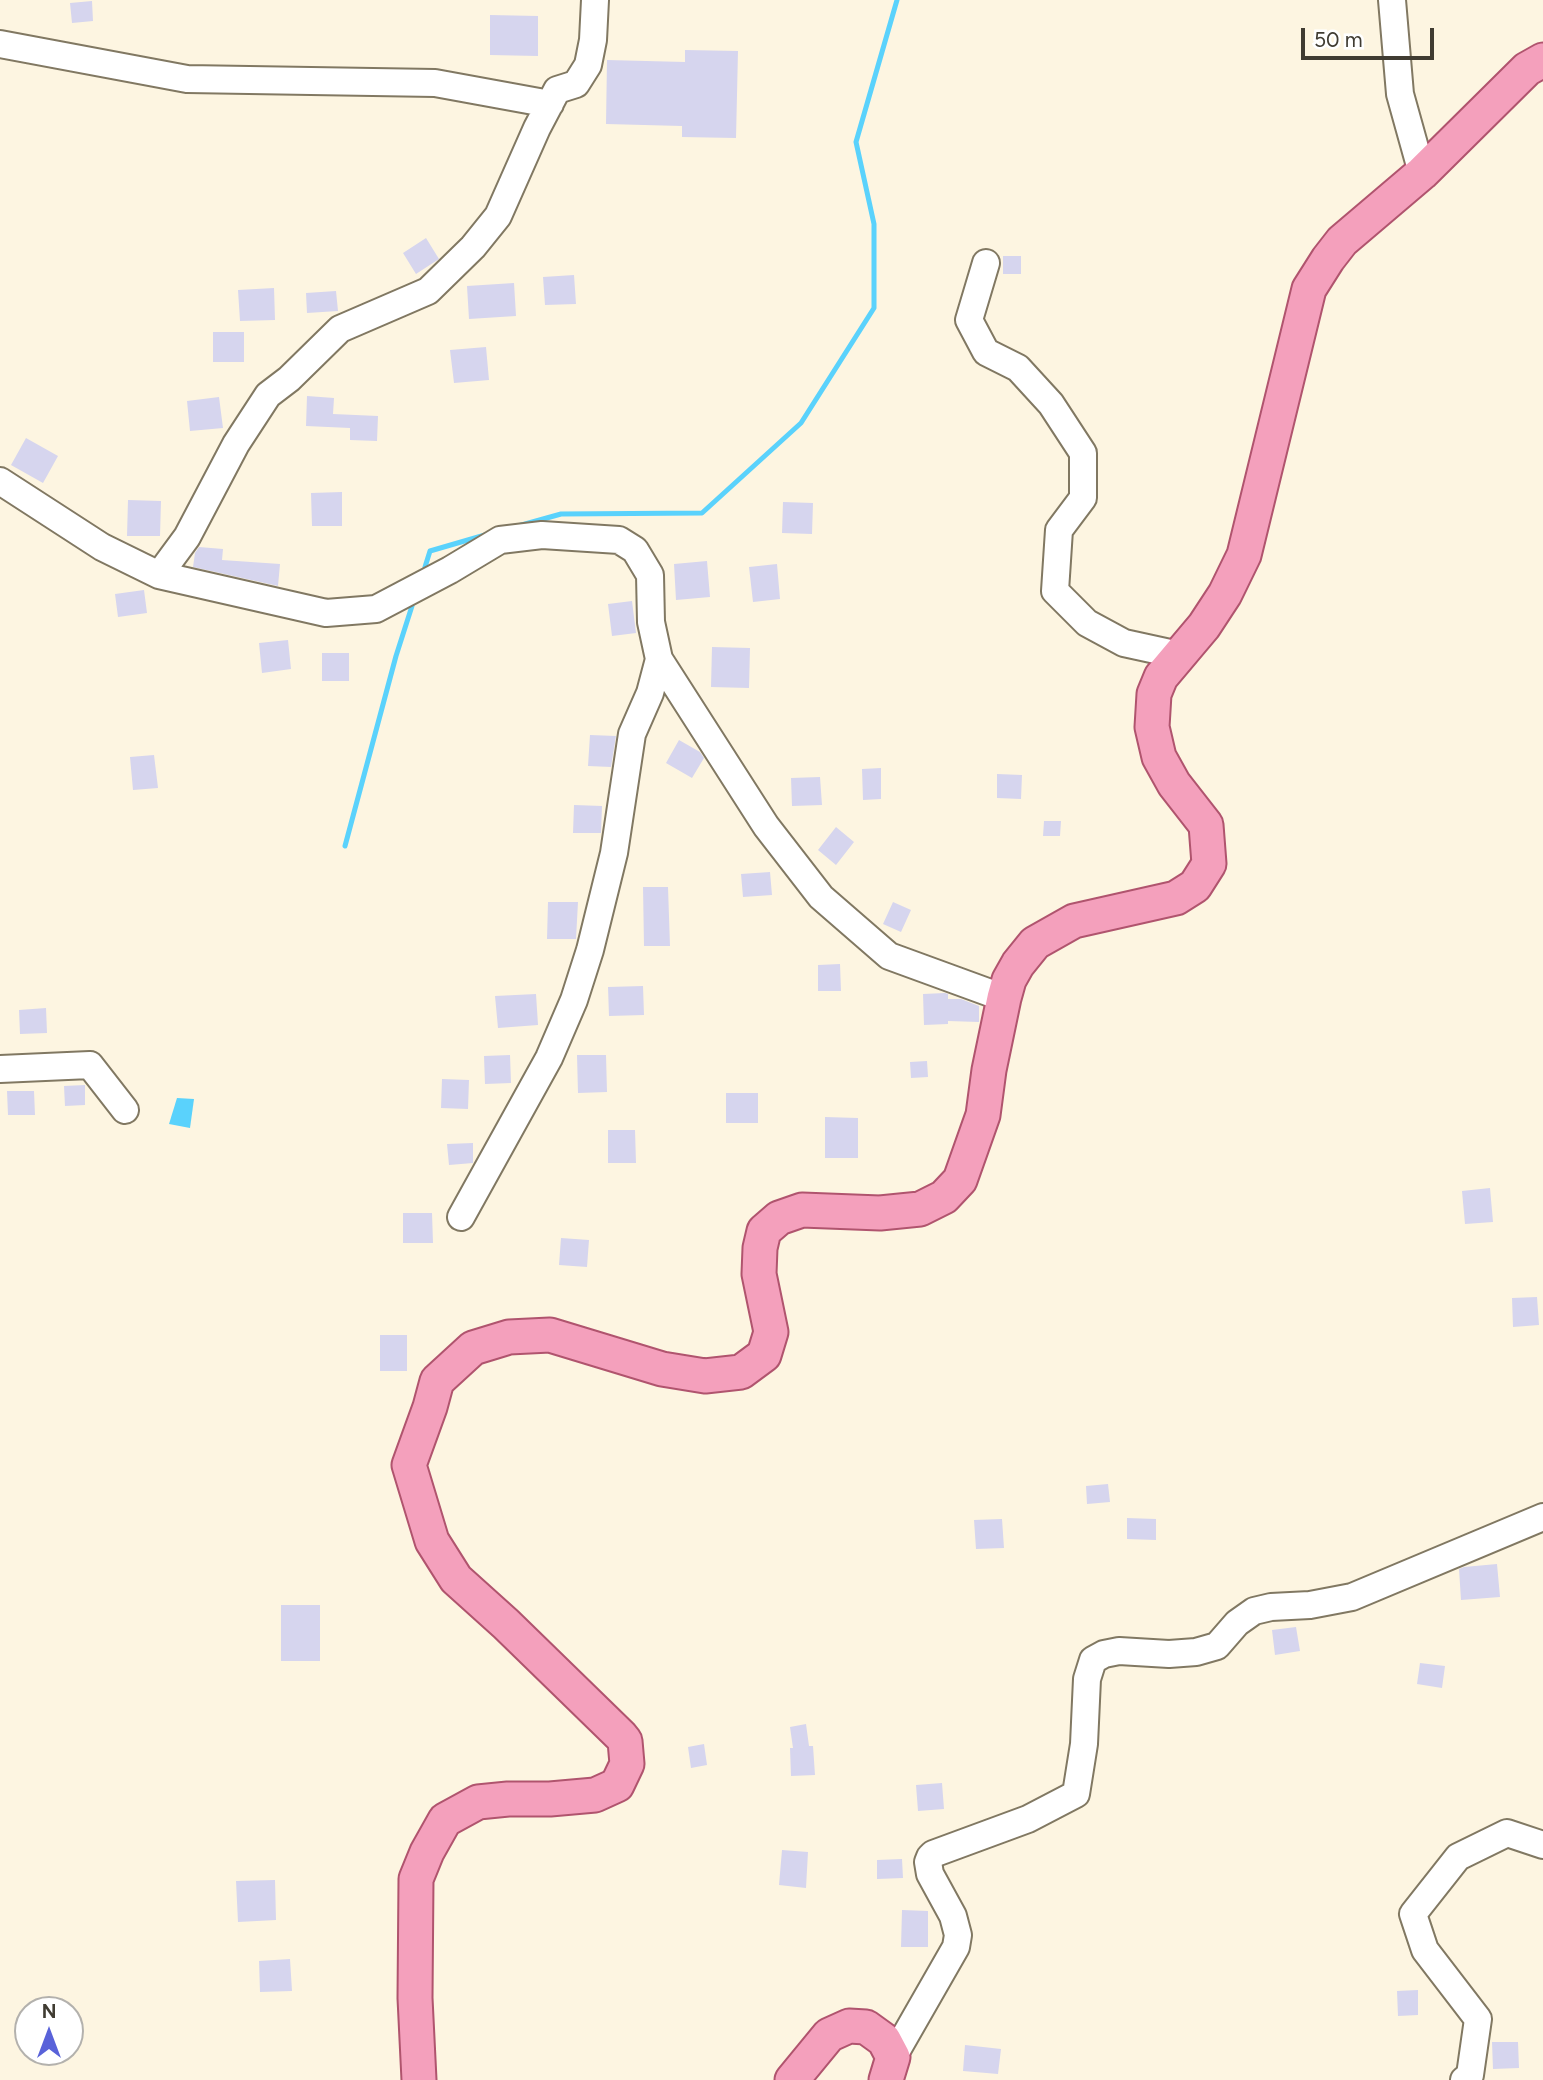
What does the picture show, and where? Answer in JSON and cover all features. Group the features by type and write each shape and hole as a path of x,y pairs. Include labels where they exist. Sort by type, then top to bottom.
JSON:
{"main road":[{"path":"419,2080 415,1998 416,1879 426,1852 446,1820 478,1802 595,1795 617,1785 627,1764 625,1741 621,1735 506,1623 456,1579 432,1541 409,1465 437,1381 473,1348 509,1337 550,1335 662,1369 705,1376 741,1371 764,1355 771,1332 759,1275 764,1231 779,1218 802,1210 880,1213 920,1209 944,1197 960,1180 983,1115 1004,998 1017,964 1035,943 1074,921 1176,898 1195,886 1209,864 1206,825 1159,757 1152,727 1154,694 1161,677 1204,626 1226,594 1244,555 1309,289 1342,241 1422,173 1527,69 1543,60"},
{"path":"792,2080 829,2035 849,2026 866,2027 884,2040 889,2068"}],"street":[{"path":"159,575 187,537 236,444 268,395 289,379 340,329 428,291 473,247 498,216 557,90 576,84 588,65 593,40 595,0"},
{"path":"1392,0 1400,94 1422,173"},
{"path":"0,44 187,79 435,83 550,104"},
{"path":"986,263 969,320 986,352 1018,368 1051,404 1083,453 1083,498 1059,530 1055,591 1087,623 1124,643 1179,655"},
{"path":"0,481 102,547 159,575 326,613 376,609 500,540 542,535 619,540 635,550 650,575 651,622 659,659 766,826 821,897 889,956 1004,998"},
{"path":"461,1217 549,1058 574,1000 590,950 614,853 632,734 650,693 659,659"},
{"path":"0,1069 90,1065 125,1110"},
{"path":"889,2068 956,1947 958,1935 953,1916 930,1874 930,1857 1028,1819 1076,1794 1084,1744 1087,1679 1093,1660 1119,1651 1169,1654 1196,1652 1217,1646 1237,1623 1254,1611 1352,1597 1543,1517"},
{"path":"1464,2080 1470,2075 1478,2019 1425,1950 1413,1914 1458,1857 1507,1833 1543,1845"}],"water":[{"path":"177,1098 194,1099 190,1128 169,1124"}],"building":[{"path":"92,1 93,21 72,23 70,3"},
{"path":"490,15 538,16 538,56 490,55"},
{"path":"685,50 738,51 736,138 682,137 682,126 606,124 607,60 685,62"},
{"path":"426,238 439,259 416,274 403,253"},
{"path":"1003,256 1021,256 1021,274 1003,274"},
{"path":"574,275 576,304 545,305 543,277"},
{"path":"514,283 516,316 469,319 467,286"},
{"path":"274,288 275,320 240,321 238,290"},
{"path":"336,291 338,311 307,313 306,293"},
{"path":"213,332 244,332 244,362 213,362"},
{"path":"486,347 489,380 454,383 450,350"},
{"path":"307,396 334,398 333,414 378,416 377,441 350,440 350,428 306,426"},
{"path":"219,397 223,428 190,431 187,401"},
{"path":"26,438 58,456 43,483 11,465"},
{"path":"342,492 342,526 312,526 311,493"},
{"path":"128,500 161,501 160,536 127,536"},
{"path":"783,502 813,503 812,534 782,533"},
{"path":"199,547 223,549 222,560 280,564 278,586 193,567 195,553"},
{"path":"707,561 710,597 676,600 674,564"},
{"path":"777,564 780,599 753,602 749,567"},
{"path":"144,590 147,613 118,617 115,594"},
{"path":"632,601 636,633 612,636 608,604"},
{"path":"288,640 291,669 262,673 259,643"},
{"path":"712,647 750,648 749,688 711,687"},
{"path":"322,653 349,653 349,681 322,681"},
{"path":"590,735 616,736 611,767 588,766"},
{"path":"679,740 700,752 704,758 692,778 666,763"},
{"path":"154,755 158,788 133,790 130,757"},
{"path":"881,768 881,799 863,800 862,769"},
{"path":"997,774 1022,775 1021,799 997,798"},
{"path":"820,777 822,805 792,806 791,778"},
{"path":"574,805 602,806 601,833 573,833"},
{"path":"1044,821 1061,821 1060,836 1043,836"},
{"path":"836,827 854,842 836,865 818,850"},
{"path":"770,872 772,895 743,897 741,874"},
{"path":"643,887 668,887 670,946 644,946"},
{"path":"548,902 578,902 576,939 547,939"},
{"path":"893,902 911,910 901,932 883,924"},
{"path":"840,964 841,991 818,991 818,965"},
{"path":"643,986 644,1015 609,1016 608,987"},
{"path":"536,994 538,1025 498,1028 495,996"},
{"path":"923,994 948,994 948,999 961,999 979,1006 979,1022 948,1021 948,1024 924,1025"},
{"path":"46,1008 47,1033 20,1034 19,1010"},
{"path":"510,1055 511,1083 485,1084 484,1056"},
{"path":"577,1055 606,1055 607,1092 578,1093"},
{"path":"927,1061 928,1077 911,1078 910,1062"},
{"path":"442,1079 469,1080 468,1109 441,1108"},
{"path":"85,1085 85,1105 65,1106 64,1086"},
{"path":"7,1091 34,1091 35,1115 8,1115"},
{"path":"726,1093 758,1093 758,1123 726,1123"},
{"path":"825,1117 858,1118 858,1158 825,1158"},
{"path":"608,1130 635,1130 636,1163 608,1163"},
{"path":"473,1143 473,1163 449,1165 447,1144"},
{"path":"1490,1188 1493,1222 1465,1224 1462,1191"},
{"path":"403,1213 432,1213 433,1243 403,1243"},
{"path":"561,1238 589,1240 587,1267 559,1265"},
{"path":"1537,1297 1539,1325 1513,1327 1512,1298"},
{"path":"380,1335 407,1335 407,1371 380,1371"},
{"path":"1108,1484 1110,1502 1087,1504 1086,1486"},
{"path":"1127,1518 1156,1519 1156,1540 1127,1539"},
{"path":"1002,1519 1004,1548 976,1549 974,1520"},
{"path":"1497,1564 1500,1597 1461,1600 1459,1569"},
{"path":"281,1605 320,1605 320,1661 281,1661"},
{"path":"1296,1627 1300,1651 1275,1655 1272,1630"},
{"path":"1420,1663 1445,1666 1442,1688 1417,1684"},
{"path":"806,1724 809,1746 813,1746 815,1775 791,1776 790,1748 793,1748 790,1727"},
{"path":"704,1744 707,1765 691,1768 688,1747"},
{"path":"942,1783 944,1809 918,1811 916,1785"},
{"path":"782,1850 808,1852 806,1888 779,1885"},
{"path":"902,1859 903,1878 877,1879 877,1860"},
{"path":"275,1880 276,1920 238,1922 236,1881"},
{"path":"902,1910 928,1911 928,1947 901,1947"},
{"path":"290,1959 292,1991 260,1992 259,1961"},
{"path":"1418,1990 1418,2015 1398,2016 1397,1991"},
{"path":"1492,2042 1518,2042 1519,2068 1493,2069"},
{"path":"965,2045 1001,2049 998,2074 963,2071"}],"waterway":[{"path":"518,526 561,514 702,513 801,423 874,308 874,224 856,142 897,0"},
{"path":"425,567 430,551 485,535"},
{"path":"345,846 412,606"}]}
